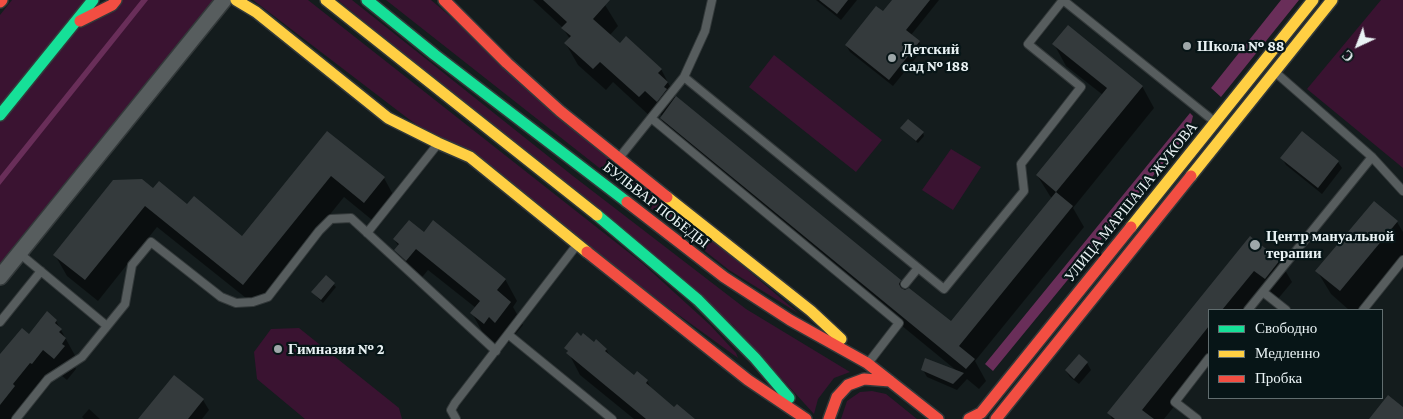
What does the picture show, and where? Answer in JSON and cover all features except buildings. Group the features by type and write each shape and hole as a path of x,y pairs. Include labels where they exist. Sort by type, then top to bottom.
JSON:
{"main road":[{"path":"0,115 93,0"},
{"path":"71,26 112,5 116,0"},
{"path":"236,0 256,12 388,118 470,157 748,380 807,419"},
{"path":"326,0 586,206 698,300 755,358 807,419"},
{"name":"БУЛЬВАР ПОБЕДЫ","path":"367,0 724,277 790,320 867,363 938,419"},
{"path":"444,0 507,63 618,159 811,311 867,363"},
{"name":"УЛИЦА МАРШАЛА ЖУКОВА","path":"969,419 981,413 1313,0"},
{"name":"УЛИЦА МАРШАЛА ЖУКОВА","path":"996,419 1332,0"},
{"path":"829,419 837,397 848,385 864,379 890,382"}],"street":[{"path":"0,277 224,0"}],"lane":[{"path":"618,159 684,77 704,31 712,0"},
{"path":"684,77 944,289 1024,190 1021,164 1081,87 1028,44 1063,0 1215,122"},
{"path":"1262,63 1372,157 1403,191"},
{"path":"651,118 886,308 899,323 867,363"},
{"path":"367,233 438,143"},
{"path":"1249,309 1372,157"},
{"path":"16,419 48,378 82,357 125,304 132,265 151,242 221,297 236,303 253,302 268,297 319,231 331,219 351,218 496,351"},
{"path":"456,419 451,410 454,403 577,244"},
{"path":"20,253 107,326"},
{"path":"1364,309 1403,260"},
{"path":"905,284 918,268"},
{"path":"0,322 41,271"},
{"path":"1263,292 1285,309"},
{"path":"508,335 612,419"},
{"path":"1197,419 1174,402 1208,359"}],"shaded area":[{"path":"12,0 85,0 0,105 0,15"},
{"path":"116,0 224,0 0,277 0,115 71,26"},
{"path":"141,0 148,0 0,185 0,176"},
{"path":"253,0 308,0 642,263 710,325 736,353 738,358 406,117"},
{"path":"338,0 352,0 573,176 746,309 850,372 834,378 818,399 814,414 733,325"},
{"path":"386,0 431,0 798,313 729,270"},
{"path":"1281,0 1299,0 1221,97 1211,88"},
{"path":"1381,0 1403,0 1403,168 1307,89"},
{"path":"774,55 882,140 856,172 749,87"},
{"path":"1190,113 1193,116 1189,132 993,371 985,364"},
{"path":"951,149 981,167 953,210 922,190"},
{"path":"299,328 399,408 402,419 305,419 257,379 254,352 271,329"},
{"path":"872,391 886,394 917,419 841,419 847,401 860,392"}],"traffic: fast":[{"path":"0,115 93,0"},
{"path":"367,0 435,55 627,202"},
{"path":"597,215 698,300 755,358 789,398"}],"traffic: slow":[{"path":"236,0 256,12 388,118 470,157 587,252"},
{"path":"326,0 597,215"},
{"path":"1131,227 1313,0"},
{"path":"1191,176 1332,0"},
{"path":"667,197 811,311 841,339"}],"traffic: jam":[{"path":"80,21 112,5 116,0"},
{"path":"444,0 507,63 560,111 667,197"},
{"path":"996,419 1191,176"},
{"path":"627,202 724,277 790,320 867,363 938,419"},
{"path":"969,419 981,413 1131,227"},
{"path":"587,252 748,380 806,419"},
{"path":"829,419 837,397 848,385 864,379 890,381"}],"place":[{"name":"Школа № 88","path":"1187,46"},
{"name":"Детский сад № 188","path":"892,58"},
{"name":"Центр мануальной терапии","path":"1255,245"},
{"name":"Гимназия № 2","path":"278,349"}]}
